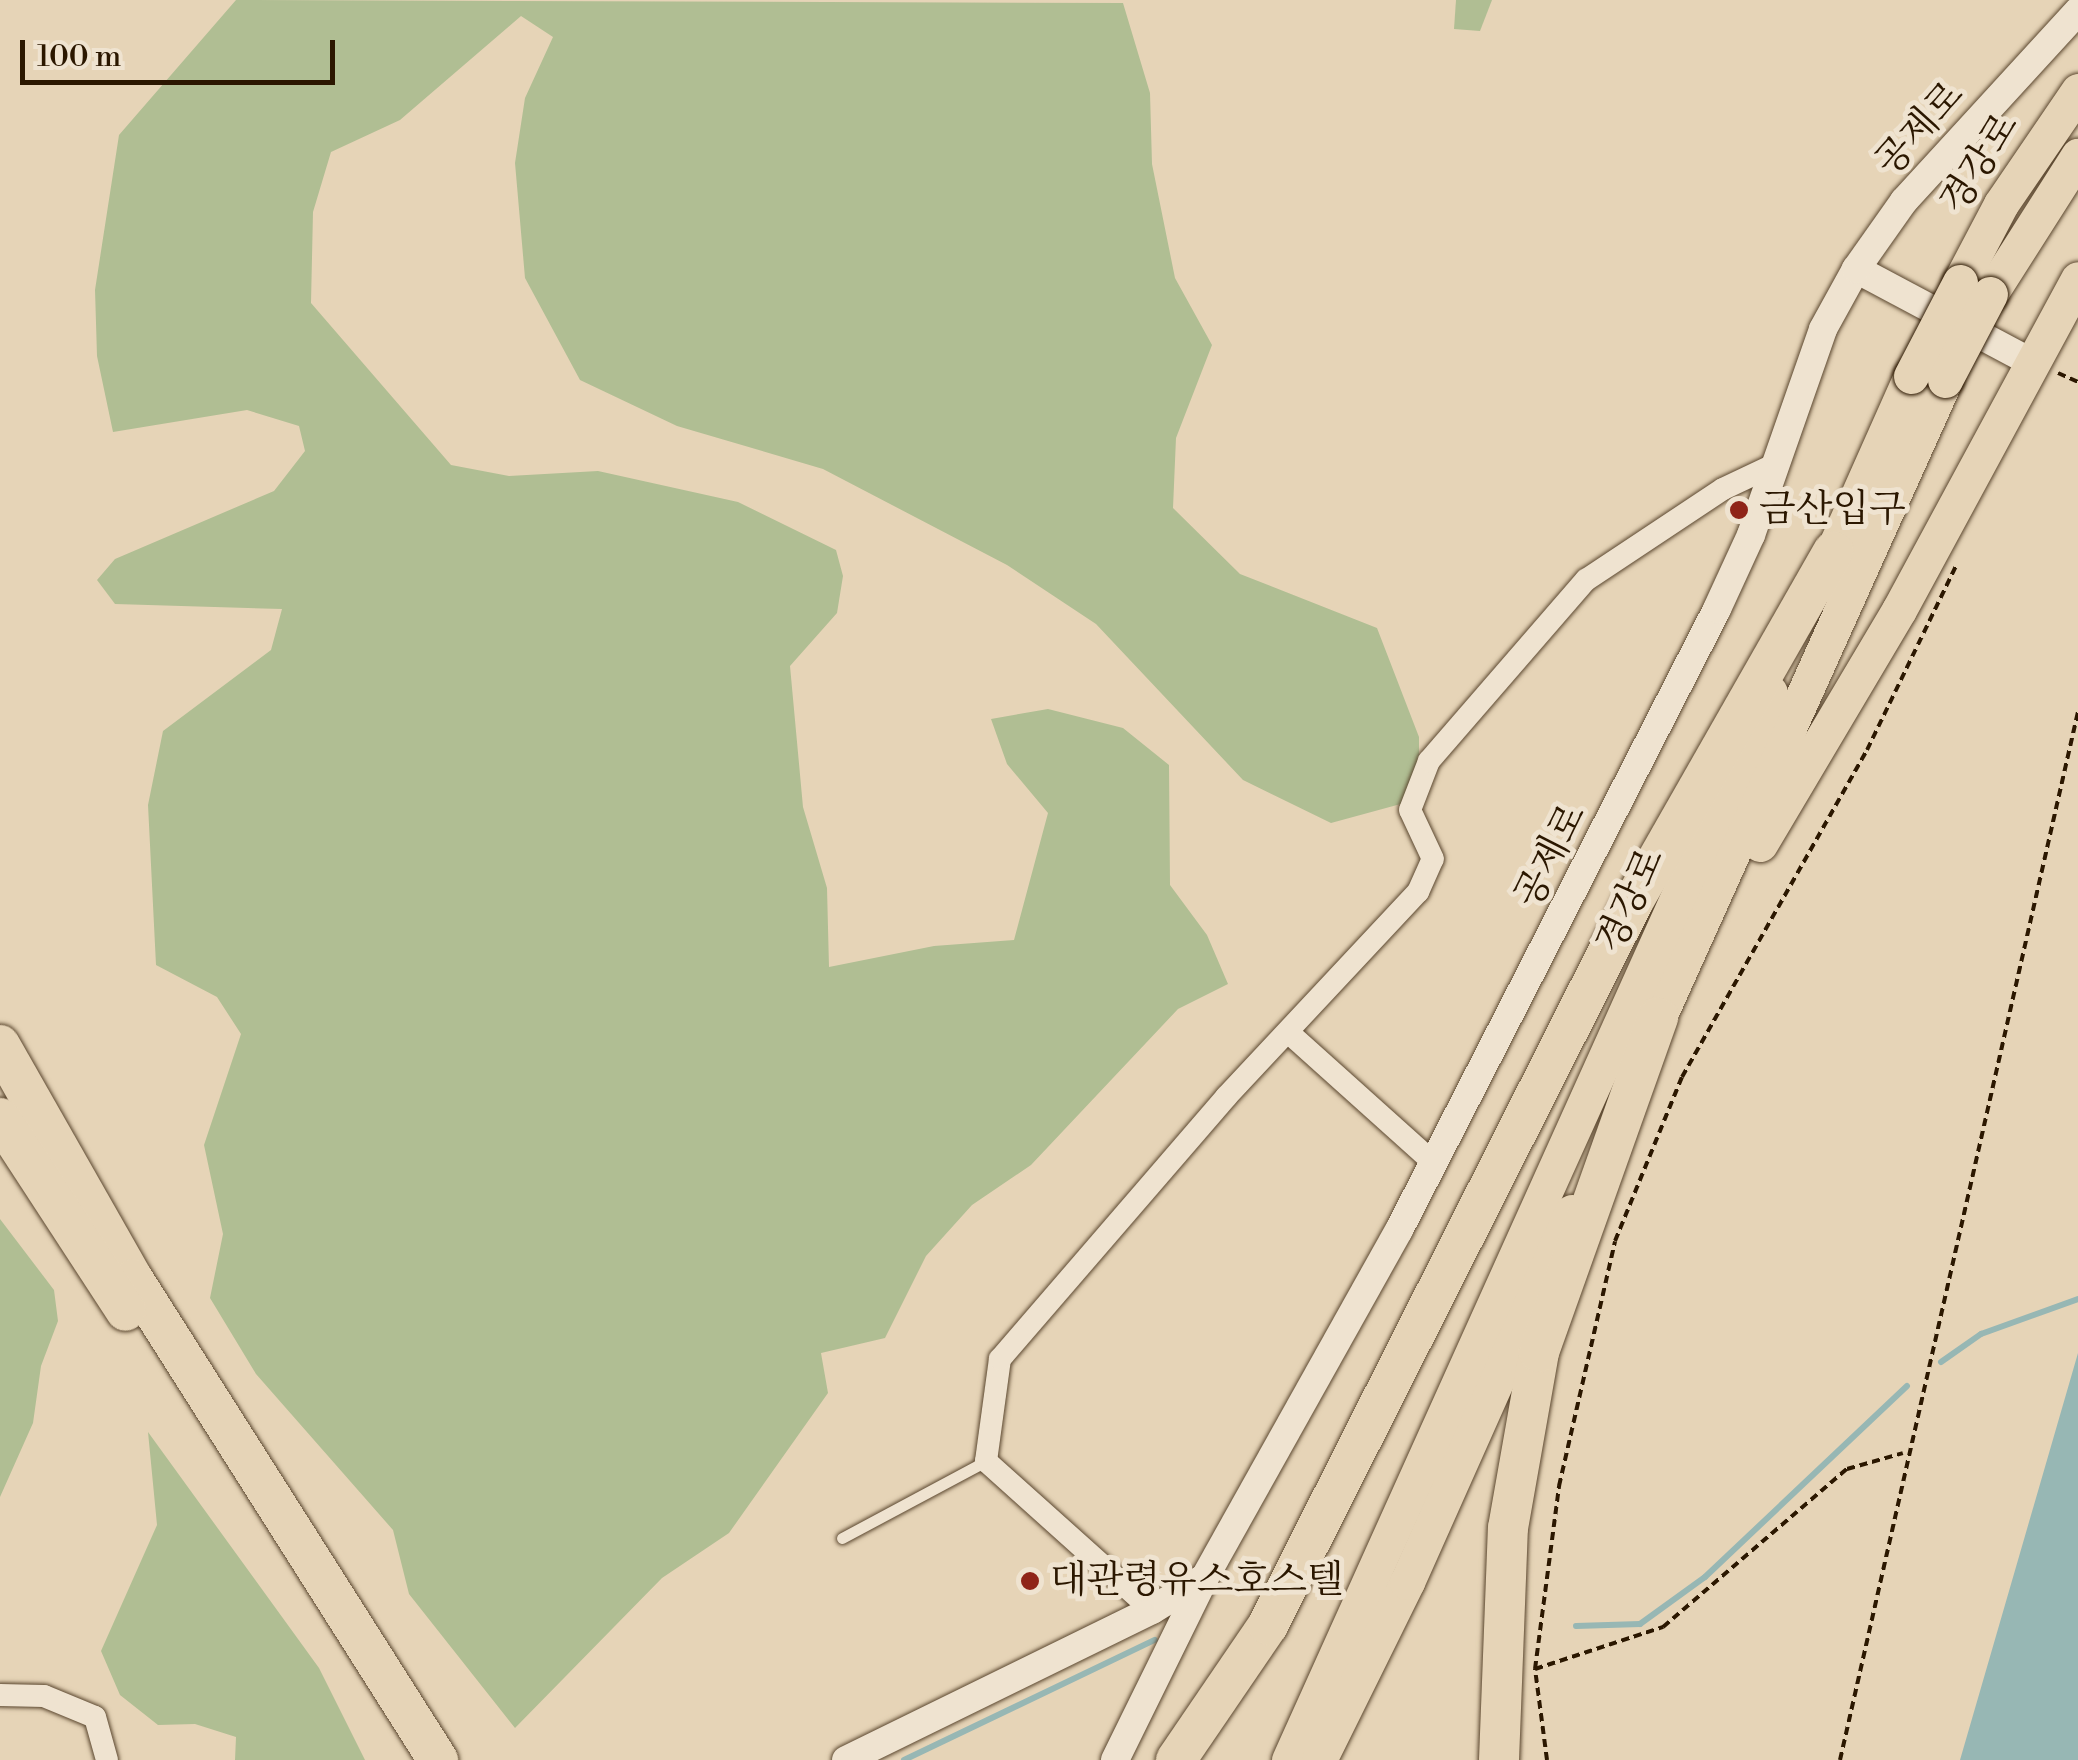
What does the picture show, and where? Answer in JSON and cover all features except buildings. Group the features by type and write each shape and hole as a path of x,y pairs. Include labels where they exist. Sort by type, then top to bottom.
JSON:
{"highway":[{"name":"경강로","path":"1288,1760 1833,551 1975,288 2001,204 2078,91"},
{"name":"경강로","path":"1975,288 2078,156"},
{"path":"1680,976 1899,610 2029,361 2078,279"},
{"name":"경강로","path":"1319,1760 1407,1582 1680,976 1928,378"},
{"path":"1176,1760 1268,1625 1632,904 1833,551"},
{"path":"1499,1760 1508,1528 1539,1352 1658,1018"},
{"path":"0,1045 133,1279 437,1756"},
{"path":"0,1118 155,1352 437,1756"}],"street":[{"name":"공제로","path":"1116,1760 1205,1577 1434,1162 1717,610 1776,464 1823,328 1856,268 1904,201 2078,12"},
{"path":"1856,268 2029,361"},
{"path":"1152,1610 986,1461 1000,1359 1418,892 1433,859 1410,810 1430,761 1586,580 1723,489 1776,464"},
{"path":"1289,1033 1434,1162"},
{"path":"846,1760 1152,1610 1205,1577"},
{"path":"0,1694 44,1696 95,1717 107,1760"}],"lane":[{"path":"842,1538 986,1461"}],"path":[{"path":"1547,1760 1535,1668 1558,1486 1615,1242 1682,1077 1867,750 1958,562"},
{"path":"1840,1760 1905,1452 2036,918 2078,712"},
{"path":"1535,1668 1663,1627 1847,1468 1905,1452"}],"green space":[{"path":"236,0 1123,3 1150,93 1152,164 1175,278 1212,345 1176,438 1173,508 1240,574 1377,628 1419,737 1419,799 1331,823 1243,780 1096,624 1007,565 823,469 677,426 580,380 525,278 515,163 525,98 553,37 521,16 400,120 331,152 313,212 311,303 451,465 509,476 598,471 738,502 836,550 843,576 837,613 790,666 803,807 827,888 829,967 934,946 1014,940 1048,813 1007,764 991,719 1048,709 1123,728 1169,765 1170,885 1207,935 1228,984 1178,1009 1031,1165 972,1205 926,1256 885,1338 821,1353 828,1393 729,1533 662,1578 515,1728 409,1594 393,1530 256,1374 210,1298 223,1234 204,1145 241,1034 217,997 156,965 148,805 163,731 271,650 282,609 115,604 97,580 115,559 274,491 305,451 299,426 247,410 113,432 97,356 95,290 119,135"},
{"path":"1456,0 1492,0 1480,31 1454,29"},
{"path":"0,1219 54,1290 58,1321 41,1366 33,1423 0,1497"},
{"path":"148,1432 319,1668 365,1760 235,1760 236,1737 195,1724 158,1725 120,1695 101,1651 157,1525"}],"water":[{"path":"2078,1353 2078,1760 1960,1760 1978,1698"}],"waterway":[{"path":"1941,1362 1981,1334 2078,1299"},
{"path":"1576,1626 1640,1624 1705,1577 1907,1386"},
{"path":"904,1760 1155,1640"}],"place":[{"name":"금산입구","path":"1739,510"},
{"name":"대관령유스호스텔","path":"1030,1581"}]}
